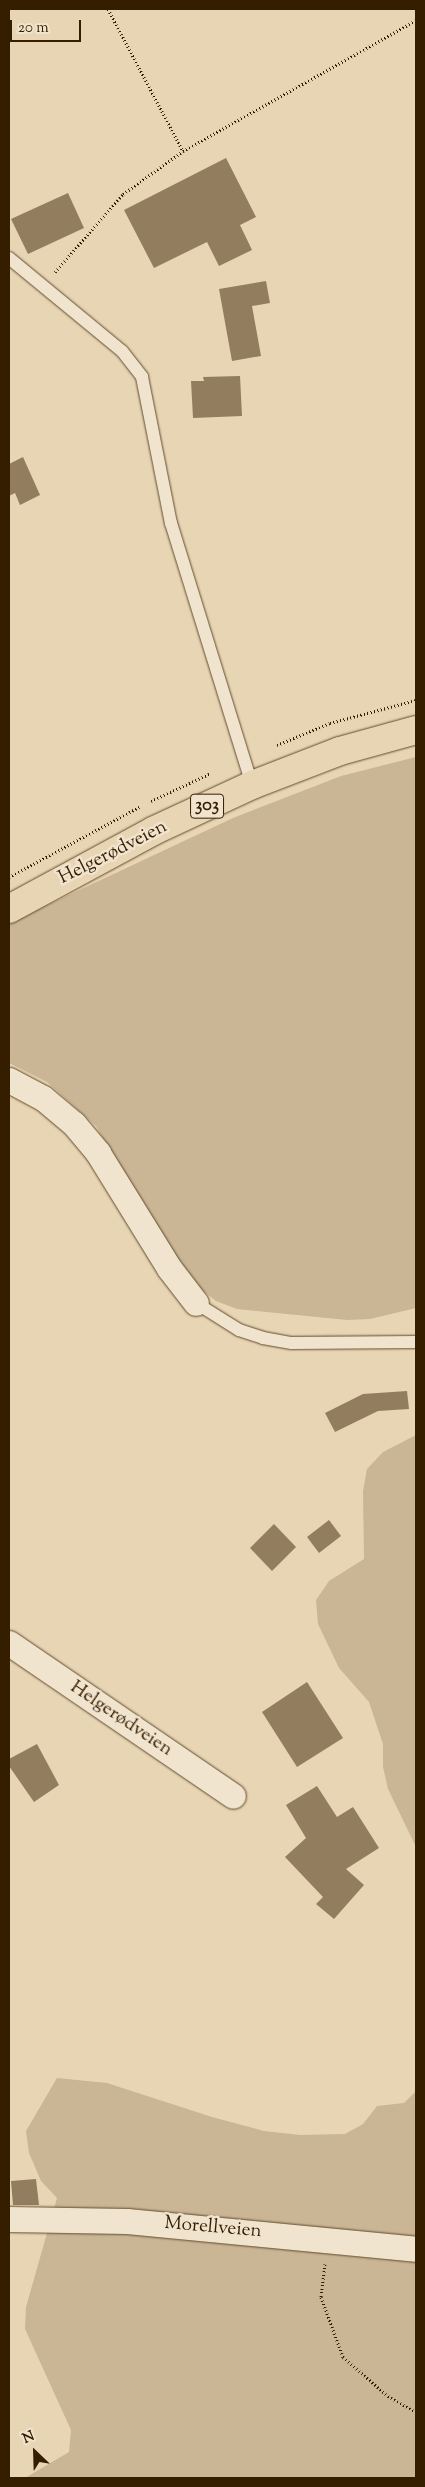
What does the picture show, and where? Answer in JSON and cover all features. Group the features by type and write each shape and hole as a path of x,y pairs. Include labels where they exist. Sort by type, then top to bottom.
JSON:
{"main road":[{"name":"Helgerødveien","path":"9,909 153,831 252,786 340,751 416,730"}],"street":[{"path":"9,1080 43,1098 80,1131 98,1153 169,1268 196,1303"},
{"name":"Helgerødveien","path":"9,1642 233,1796"},
{"name":"Morellveien","path":"9,2219 127,2221 328,2238 416,2249"}],"lane":[{"path":"9,258 44,283 122,350 142,377 171,523 252,786"},
{"path":"196,1303 239,1330 273,1340 416,1342"}],"path":[{"path":"108,9 184,150"},
{"path":"44,283 77,250 123,194 184,150 416,20"},
{"path":"328,2238 321,2297 342,2357 388,2396 416,2412"}],"shaded area":[{"path":"416,757 416,1308 370,1319 347,1320 237,1309 216,1301 198,1287 146,1214 96,1126 47,1082 9,1063 9,923 233,818 341,776"},
{"path":"416,1435 416,1847 388,1789 383,1767 383,1744 369,1702 339,1668 318,1624 316,1600 329,1581 364,1559 363,1491 367,1469 383,1452"},
{"path":"57,2078 107,2083 212,2117 264,2131 300,2135 345,2134 363,2124 377,2106 404,2103 416,2091 416,2478 25,2478 69,2452 71,2430 25,2329 26,2307 57,2198 41,2181 29,2153 26,2131"}],"building":[{"path":"226,158 256,217 240,225 252,250 219,266 207,242 154,268 124,210"},
{"path":"68,193 84,228 28,254 11,219"},
{"path":"266,281 270,303 252,306 261,356 232,361 219,289"},
{"path":"240,376 242,416 193,418 191,381 204,381 203,377"},
{"path":"23,457 40,495 20,505 15,493 9,496 9,464"},
{"path":"407,1391 409,1409 378,1411 335,1432 325,1413 363,1394"},
{"path":"329,1520 341,1536 319,1553 307,1537"},
{"path":"274,1524 296,1547 272,1571 250,1548"},
{"path":"307,1682 343,1738 297,1767 262,1712"},
{"path":"37,1744 59,1785 34,1802 9,1766 9,1759"},
{"path":"317,1786 337,1817 353,1807 379,1848 346,1869 364,1885 334,1919 316,1904 323,1897 285,1857 306,1838 286,1805"},
{"path":"36,2179 39,2205 13,2205 11,2181"}]}
